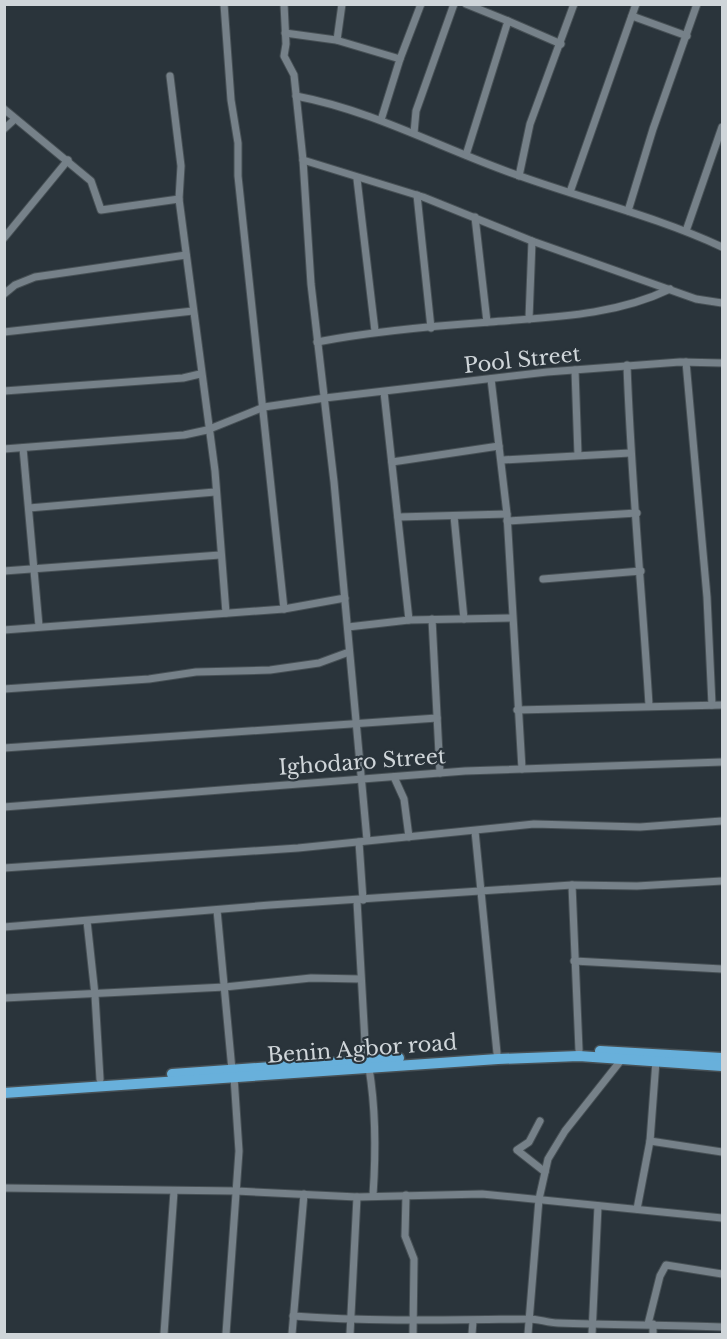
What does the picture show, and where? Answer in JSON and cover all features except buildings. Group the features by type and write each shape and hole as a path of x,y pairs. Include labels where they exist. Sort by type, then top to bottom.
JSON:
{"highway":[{"name":"Benin Agbor road","path":"4,1093 497,1053 579,1050 723,1058"},
{"name":"Benin Agbor road","path":"368,1064 579,1056 723,1066"},
{"name":"Benin Agbor road","path":"4,1086 100,1079 233,1074"}],"street":[{"path":"224,4 231,100 238,143 238,176 284,609"},
{"path":"284,4 284,56 294,75 303,160 317,342 325,398 348,627 367,840"},
{"path":"337,40 342,4"},
{"path":"381,120 400,59 421,4"},
{"path":"414,133 416,111 454,4"},
{"path":"466,4 561,44"},
{"path":"519,176 530,124 574,4"},
{"path":"570,192 636,4"},
{"path":"628,211 653,129 697,4"},
{"path":"632,16 687,36"},
{"path":"466,155 508,21"},
{"path":"285,33 337,40 400,59"},
{"path":"170,76 181,166 179,200 216,492 226,614"},
{"path":"296,96 336,103 519,176 686,231 723,247"},
{"path":"4,109 93,183 103,210 179,200"},
{"path":"4,129 15,119"},
{"path":"686,231 723,127"},
{"path":"4,237 68,160"},
{"path":"303,160 357,179 417,195 476,217 532,242 696,299 723,303"},
{"path":"357,179 375,331"},
{"path":"417,195 431,328"},
{"path":"476,217 487,322"},
{"path":"529,319 532,242"},
{"path":"4,294 15,285 35,277 186,255"},
{"path":"317,342 375,331 529,319 614,309 670,289"},
{"path":"4,332 193,311"},
{"path":"686,362 707,597 712,705"},
{"name":"Pool Street","path":"4,449 146,439 207,430 264,407 325,398 627,365 723,363"},
{"path":"627,365 630,453 637,513 649,705"},
{"path":"574,370 578,455"},
{"path":"4,391 183,378 200,374"},
{"path":"491,379 499,446 503,460 522,769"},
{"path":"384,392 409,620"},
{"path":"392,462 499,446"},
{"path":"23,448 39,626"},
{"path":"503,460 630,453"},
{"path":"29,508 216,492"},
{"path":"398,517 507,518 637,513"},
{"path":"454,516 464,619"},
{"path":"4,571 220,555"},
{"path":"543,579 641,571"},
{"path":"4,630 284,609 345,598"},
{"path":"348,627 409,620 511,618"},
{"path":"432,619 440,773"},
{"path":"4,689 149,679 196,672 270,670 319,663 349,652"},
{"path":"517,710 723,705"},
{"path":"4,747 249,733 437,718"},
{"name":"Ighodaro Street","path":"4,807 440,773 723,762"},
{"path":"394,777 404,800 409,837"},
{"path":"4,868 359,842 534,824 639,827 723,821"},
{"path":"476,831 497,1053"},
{"path":"359,842 360,979 368,1064 374,1092 376,1152 373,1195"},
{"path":"4,927 572,885 648,885 723,881"},
{"path":"572,885 579,1050"},
{"path":"217,910 239,1151 226,1335"},
{"path":"87,921 95,995 100,1079"},
{"path":"574,961 723,969"},
{"path":"4,998 26,995 95,995 225,987 311,978 360,979"},
{"path":"528,1335 539,1199 548,1159 566,1131 622,1059"},
{"path":"637,1209 651,1141 656,1060"},
{"path":"540,1121 529,1142 517,1150 545,1172"},
{"path":"651,1141 723,1152"},
{"path":"4,1188 236,1191 357,1197 482,1194 723,1218"},
{"path":"164,1335 174,1191"},
{"path":"292,1335 304,1194"},
{"path":"406,1195 405,1236 414,1259 413,1335"},
{"path":"350,1335 357,1197"},
{"path":"592,1335 598,1206"},
{"path":"653,1335 651,1305 666,1265 723,1274"},
{"path":"293,1316 350,1320 473,1321 528,1318 556,1323 651,1324 718,1330"},
{"path":"472,1335 473,1321"}]}
